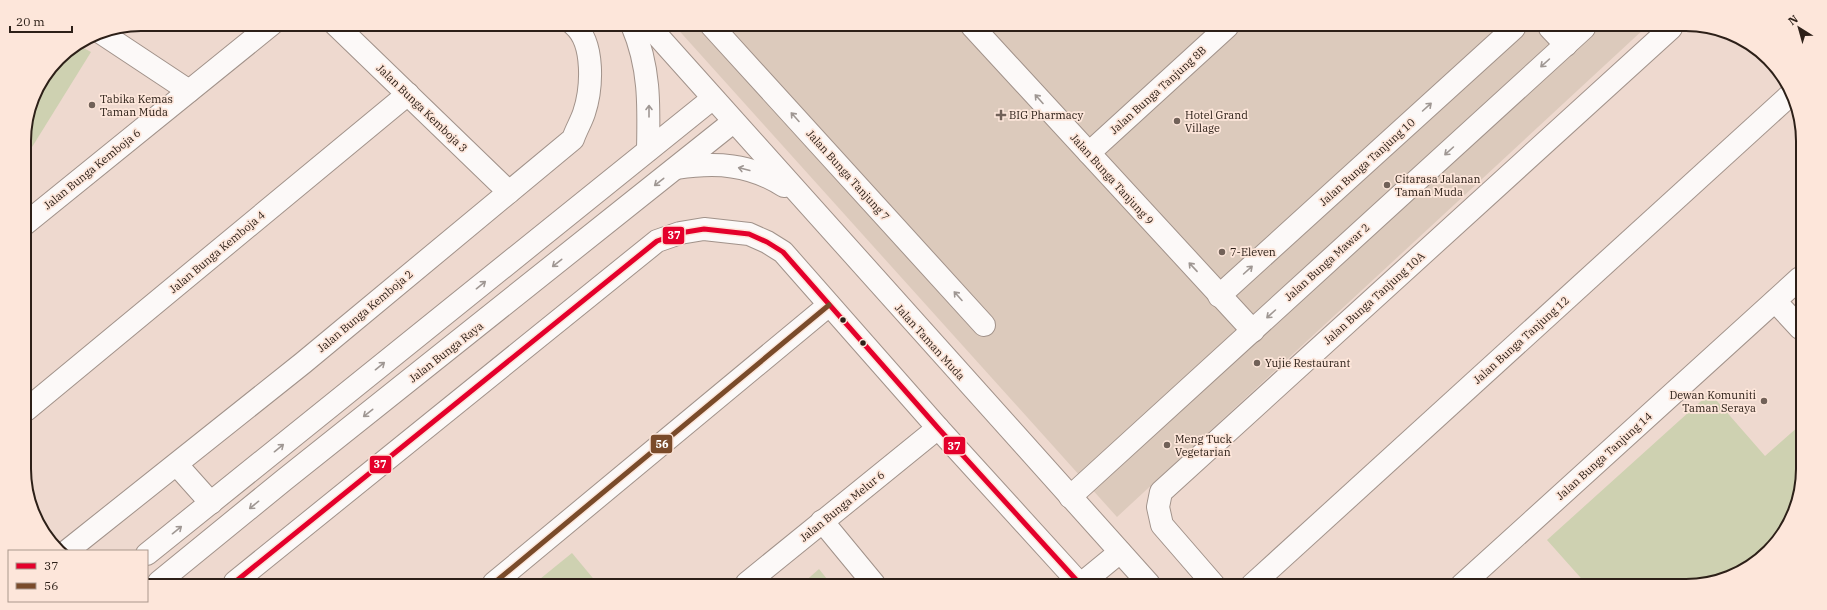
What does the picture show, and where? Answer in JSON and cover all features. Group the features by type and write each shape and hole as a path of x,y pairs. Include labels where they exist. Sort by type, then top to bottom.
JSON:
{"street":[{"name":"Jalan Bunga Kemboja 6","path":"31,219 263,31"},
{"name":"Jalan Bunga Kemboja 3","path":"342,31 509,192"},
{"name":"Jalan Bunga Kemboja 2","path":"68,550 177,465 303,363 573,138 584,113 590,82 589,55 578,31"},
{"path":"634,31 649,87 648,150"},
{"name":"Jalan Taman Muda","path":"653,31 712,99 1144,579"},
{"name":"Jalan Bunga Tanjung 7","path":"716,31 984,325"},
{"name":"Jalan Bunga Tanjung 9","path":"977,31 1252,331"},
{"name":"Jalan Bunga Tanjung 8B","path":"1089,153 1223,31"},
{"name":"Jalan Bunga Tanjung 10","path":"1220,296 1511,31"},
{"path":"1553,31 1566,45"},
{"name":"Jalan Bunga Mawar 2","path":"1070,497 1581,31"},
{"name":"Jalan Bunga Tanjung 10A","path":"1209,579 1162,525 1158,507 1161,492 1668,31"},
{"path":"107,36 189,91"},
{"name":"Jalan Bunga Kemboja 4","path":"31,406 408,94"},
{"name":"Jalan Bunga Tanjung 12","path":"1259,579 1787,98"},
{"path":"148,553 712,99"},
{"name":"Jalan Bunga Raya","path":"163,579 284,480 733,122"},
{"path":"676,168 719,164 743,168 768,176 803,200"},
{"path":"239,579 657,241 680,233 704,229 749,234 784,252 938,428 1075,579"},
{"name":"Jalan Bunga Tanjung 14","path":"1469,579 1796,282"},
{"path":"1775,301 1796,324"},
{"path":"499,579 829,305"},
{"name":"Jalan Bunga Melur 6","path":"753,579 822,521 938,428"},
{"path":"177,465 211,503"},
{"path":"822,521 870,579"},
{"path":"1086,579 1120,552"}],"shaded area":[{"path":"679,31 1642,31 1117,517"}],"green space":[{"path":"83,47 91,52 31,149 31,133 35,112 42,92 49,80 63,63 80,49"},
{"path":"1710,393 1765,456 1796,429 1795,484 1788,511 1773,536 1764,547 1747,561 1735,568 1708,577 1694,579 1582,579 1547,540"},
{"path":"572,553 594,579 540,579"},
{"path":"819,569 827,579 808,579"}],"transit line":[{"name":"37","path":"239,579 657,241 680,233 704,229 749,234 767,242 783,252 938,428 1075,579"},
{"name":"56","path":"499,579 829,305"}],"place":[{"name":"Tabika Kemas Taman Muda","path":"92,105"},
{"name":"BIG Pharmacy","path":"1001,115"},
{"name":"Hotel Grand Village","path":"1177,121"},
{"name":"Citarasa Jalanan Taman Muda","path":"1387,185"},
{"name":"7-Eleven","path":"1222,252"},
{"name":"Yujie Restaurant","path":"1257,363"},
{"name":"Dewan Komuniti Taman Seraya","path":"1764,401"},
{"name":"Meng Tuck Vegetarian","path":"1167,445"}]}
